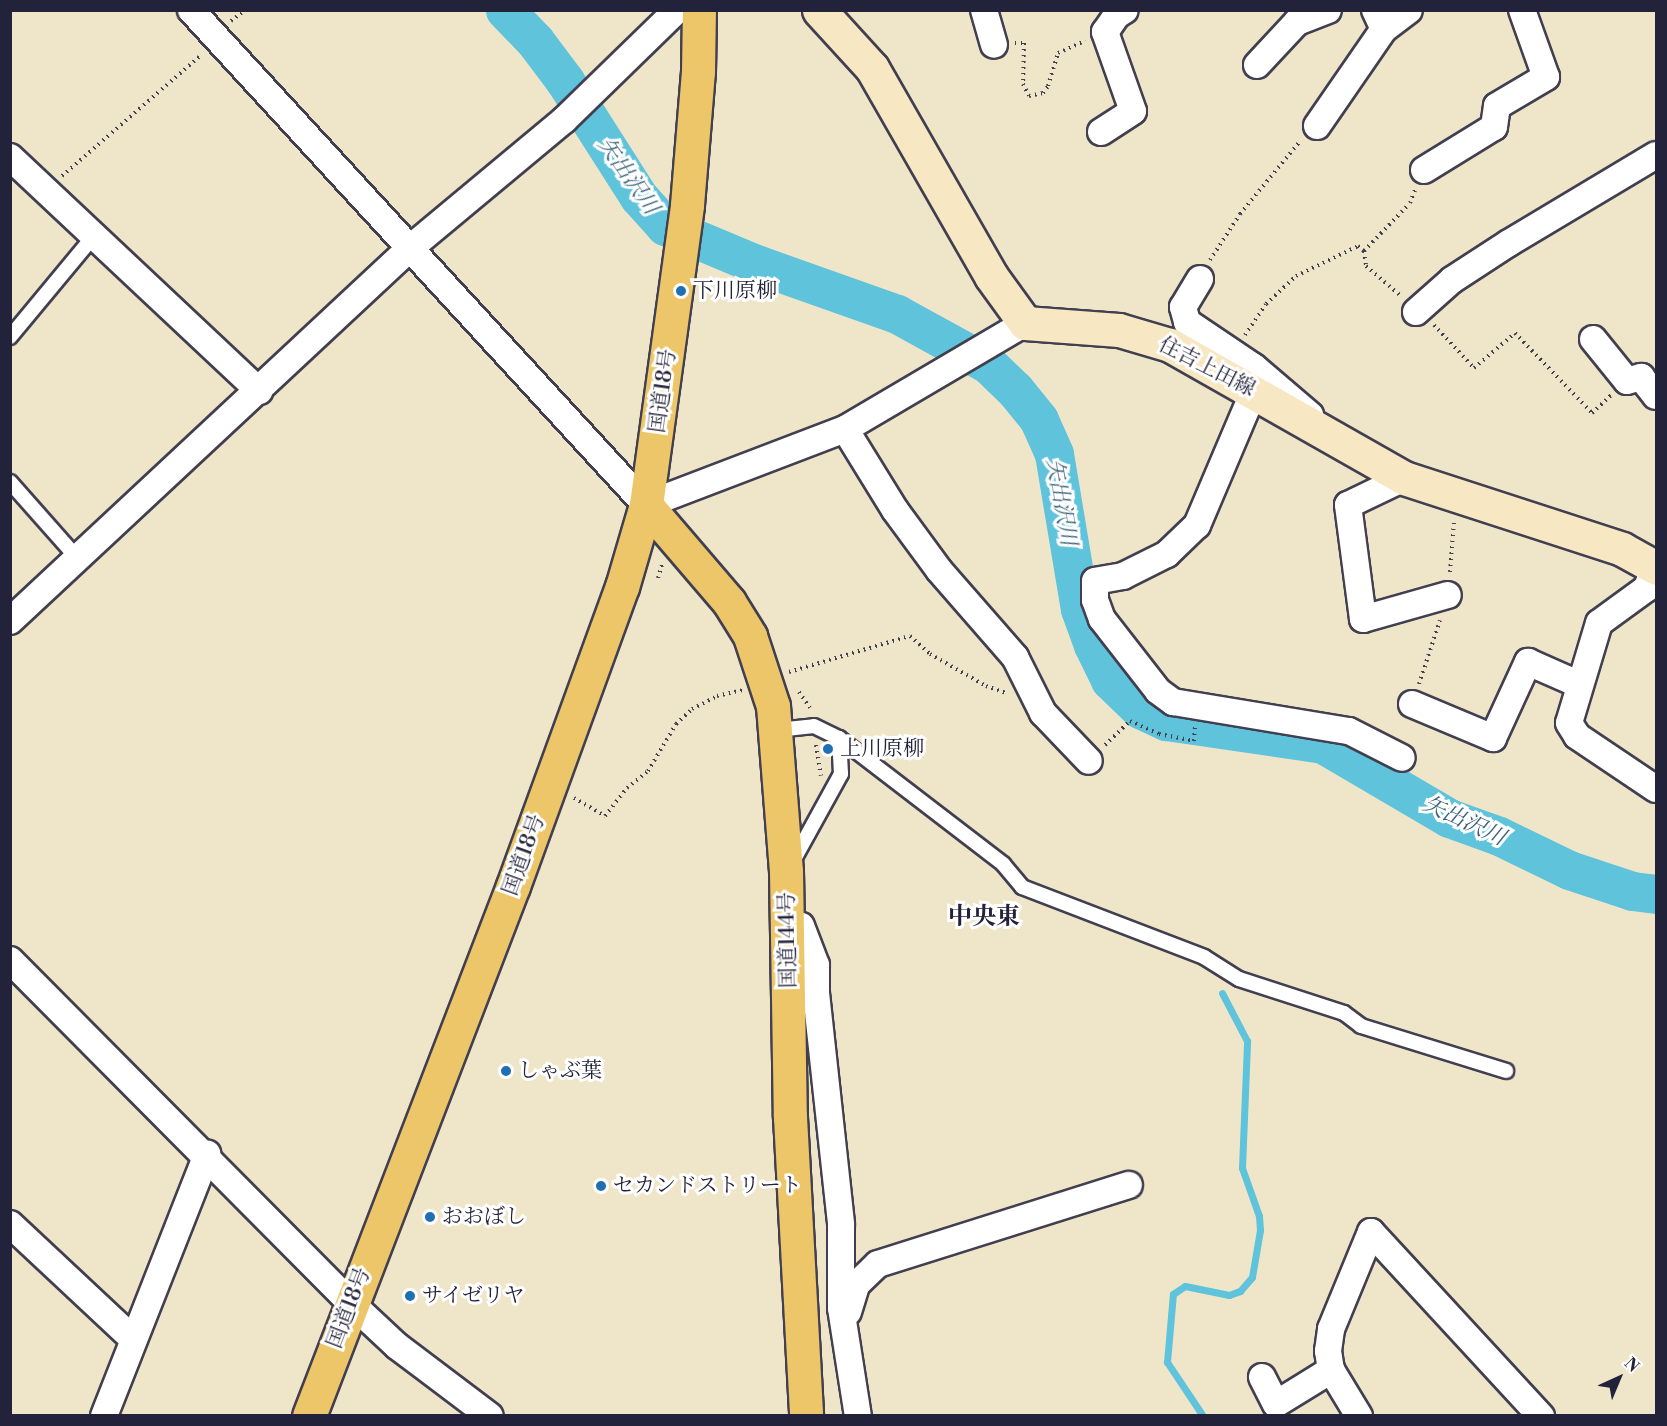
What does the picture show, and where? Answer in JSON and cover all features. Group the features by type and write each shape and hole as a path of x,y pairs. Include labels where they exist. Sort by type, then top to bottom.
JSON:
{"highway":[{"name":"国道18号","path":"309,1416 547,790 622,587 646,505 687,205 698,72 699,10"},
{"name":"国道144号","path":"646,505 729,602 777,678 777,730 788,923 790,1118 806,1416"}],"main road":[{"path":"819,10 872,68 991,276 1025,323"},
{"name":"住吉上田線","path":"1025,323 1119,330 1146,336 1170,345 1241,374 1308,423 1404,478 1622,549 1656,565"}],"street":[{"path":"191,10 408,250 646,505 845,429 946,367 1025,323"},
{"path":"10,621 79,560 408,250 564,120 677,10"},
{"path":"984,10 994,45"},
{"path":"1101,132 1132,111 1105,32 1117,15 1125,10"},
{"path":"1257,65 1297,22 1328,10"},
{"path":"1317,126 1379,20 1409,10"},
{"path":"1424,170 1494,127 1497,106 1545,77 1522,10"},
{"path":"1417,311 1452,280 1656,155"},
{"path":"10,157 260,391"},
{"path":"1200,279 1183,315 1241,374 1197,525 1167,554 1123,576 1095,581 1095,600 1102,619 1158,692 1173,702 1348,731 1402,758"},
{"path":"1593,339 1628,381 1641,377 1656,396"},
{"path":"845,429 895,510 939,570 1015,657 1036,703 1089,761"},
{"path":"1404,478 1348,506 1363,619 1448,595"},
{"path":"1656,565 1647,588 1599,623 1578,684 1569,723 1577,735 1656,789"},
{"path":"1412,704 1493,738 1528,662 1578,684"},
{"path":"788,923 801,926 816,965 841,1225 844,1324 858,1416"},
{"path":"10,960 207,1154 351,1303 397,1346 490,1416"},
{"path":"104,1416 207,1154"},
{"path":"844,1324 856,1285 878,1264 1129,1185"},
{"path":"10,1224 133,1339"},
{"path":"1359,1416 1331,1370 1328,1351 1331,1329 1371,1232 1541,1416"},
{"path":"1262,1377 1276,1404 1331,1370"}],"lane":[{"path":"10,337 94,236"},
{"path":"10,482 79,560"},
{"path":"777,730 814,726 839,738 1003,864 1022,887 1204,957 1239,979 1344,1013 1361,1026 1506,1071"},
{"path":"786,871 841,774 839,738"}],"path":[{"path":"994,45 1024,43 1023,84 1029,96 1043,93 1048,86 1058,52 1105,32"},
{"path":"46,192 202,54 212,35"},
{"path":"1200,279 1240,214 1293,148 1317,126"},
{"path":"1364,251 1410,203 1424,170"},
{"path":"1241,374 1266,304 1296,276 1342,251 1358,246 1364,251 1366,266 1417,311 1474,368 1515,333 1592,413 1628,381"},
{"path":"547,790 584,801 605,816 627,788 648,771 676,724 692,709 717,696 910,636 930,654 986,686 1036,703"},
{"path":"1089,761 1130,721 1159,734 1194,741 1194,735"}],"waterway":[{"name":"矢出沢川","path":"505,10 535,41 565,81 639,197 665,226 756,264 897,314 988,364 1015,390 1039,420 1054,454 1080,609 1093,645 1110,680 1140,709 1166,721 1323,744 1449,818 1499,836 1569,870 1632,891 1656,894"},
{"path":"1203,1416 1167,1362 1173,1294 1185,1286 1229,1295 1240,1291 1252,1277 1260,1230 1259,1216 1242,1168 1247,1041 1222,993"}],"place":[{"name":"下川原柳","path":"681,291"},
{"name":"上川原柳","path":"828,749"},
{"name":"しゃぶ葉","path":"506,1071"},
{"name":"セカンドストリート","path":"601,1186"},
{"name":"おおぼし","path":"430,1217"},
{"name":"サイゼリヤ","path":"410,1296"}],"district":[{"name":"中央東","path":"984,918"}]}
